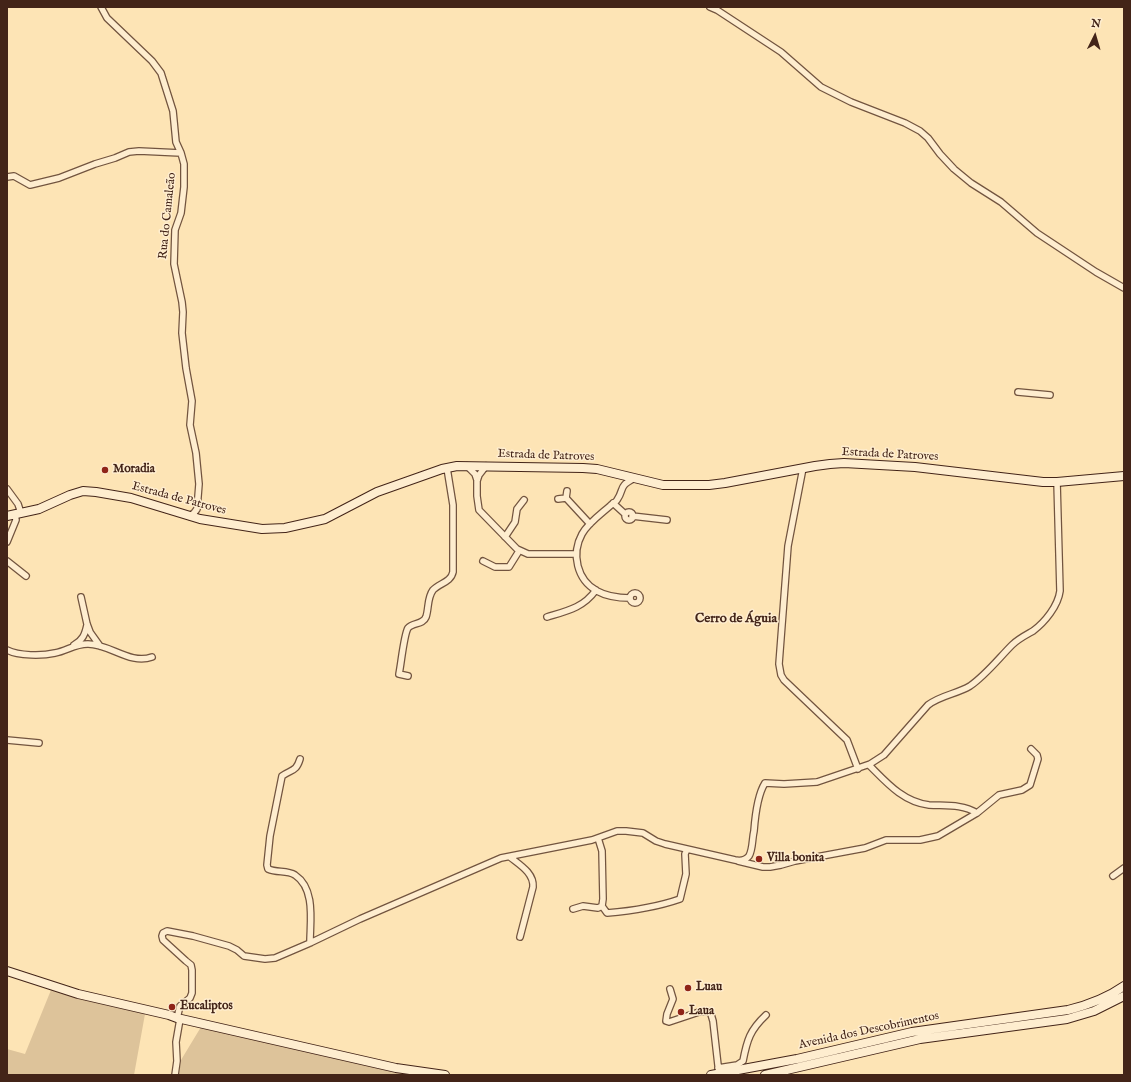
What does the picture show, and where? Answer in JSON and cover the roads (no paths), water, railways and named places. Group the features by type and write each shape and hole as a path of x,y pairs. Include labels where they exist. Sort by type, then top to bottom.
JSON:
{"main road":[{"name":"Estrada de Patroves","path":"14,514 46,507 70,495 83,491 131,498 200,519 262,529 285,528 311,524 332,516 377,492 447,468 467,466 597,469 616,473 633,479 663,485 709,485 830,464 871,464 923,467 1043,482 1124,476"},
{"path":"7,971 78,994 179,1018 396,1068 445,1075"},
{"name":"Avenida dos Descobrimentos","path":"705,1075 797,1059 912,1032 1068,1010 1092,1003 1124,986"},
{"name":"Avenida dos Descobrimentos","path":"765,1075 920,1039 1067,1019 1094,1011 1124,996"}],"street":[{"name":"Rua do Camaleão","path":"100,7 107,18 152,61 161,73 173,111 176,142 184,164 183,200 181,214 175,230 174,264 182,302 182,333 192,401 190,425 199,475 199,496 197,509"},
{"path":"710,7 717,10 781,52 821,87 851,102 905,123 920,131 928,138 954,169 971,183 1001,202 1037,233 1096,272 1124,288"},
{"path":"7,177 14,176 30,185 65,176 129,152 181,153"},
{"path":"1018,392 1050,395"},
{"path":"467,466 475,474 477,480"},
{"path":"486,466 479,474 477,480 479,510 519,551 528,554 576,554"},
{"path":"408,676 399,674 407,630 409,627 424,620 426,617 430,595 433,590 441,584 447,582 454,572 453,505 447,468"},
{"path":"803,468 787,552 779,664 780,670 784,680 847,740 858,769"},
{"path":"616,473 622,486"},
{"path":"630,598 614,596 596,590 587,583 582,577 576,554 578,542 582,534 590,524 617,500 622,486 633,479"},
{"path":"748,864 762,787 765,783 784,784 817,782 869,765 884,755 928,705 935,700 969,686 986,672 1014,643 1035,629 1054,608 1060,591 1057,482"},
{"path":"7,489 18,504 14,514 16,520 7,542"},
{"path":"566,498 567,491"},
{"path":"566,498 590,524"},
{"path":"558,499 566,498"},
{"path":"505,537 515,522 517,509 524,500"},
{"path":"613,503 625,514 627,519 631,519 632,516 667,520"},
{"path":"189,516 197,509"},
{"path":"197,509 200,519"},
{"path":"483,561 495,567 509,567 519,551"},
{"path":"7,561 26,576"},
{"path":"547,617 585,603 596,590"},
{"path":"81,597 90,632 100,646"},
{"path":"7,650 35,656 57,653 80,642 86,634 87,624"},
{"path":"74,646 88,644 100,646 133,659 146,660 152,657"},
{"path":"7,740 39,743"},
{"path":"175,1075 177,1061 176,1042 180,1006 190,998 192,993 192,970 191,965 163,940 163,933 167,931 229,946 244,956 265,959 275,958 360,919 501,858 598,838 617,831 635,831 643,833 664,844 764,867 865,848 886,840 928,840 938,836 977,812 999,795 1022,790 1030,785 1038,759 1037,755 1031,749"},
{"path":"300,759 298,767 282,776 270,836 267,865 268,869 272,871 291,873 305,885 310,901 310,943"},
{"path":"869,765 900,795 915,802 928,805 962,807 977,812"},
{"path":"598,838 602,851 602,906 607,913 651,907 680,899 686,874 685,854 687,849"},
{"path":"736,860 741,861 746,859 751,849"},
{"path":"510,857 529,873 534,880 520,937"},
{"path":"1113,876 1124,868"},
{"path":"573,909 582,906 598,908 602,906"},
{"path":"670,989 673,999 666,1021 669,1022 698,1012 710,1011 713,1021 715,1073 737,1065 743,1061 746,1045 751,1033 756,1025 766,1015"}],"place":[{"name":"Moradia","path":"105,470"},
{"name":"Villa bonita","path":"759,859"},
{"name":"Luau","path":"688,988"},
{"name":"Eucaliptos","path":"172,1007"},
{"name":"Laua","path":"681,1012"}],"district":[{"name":"Cerro de Águia","path":"736,619"}]}
